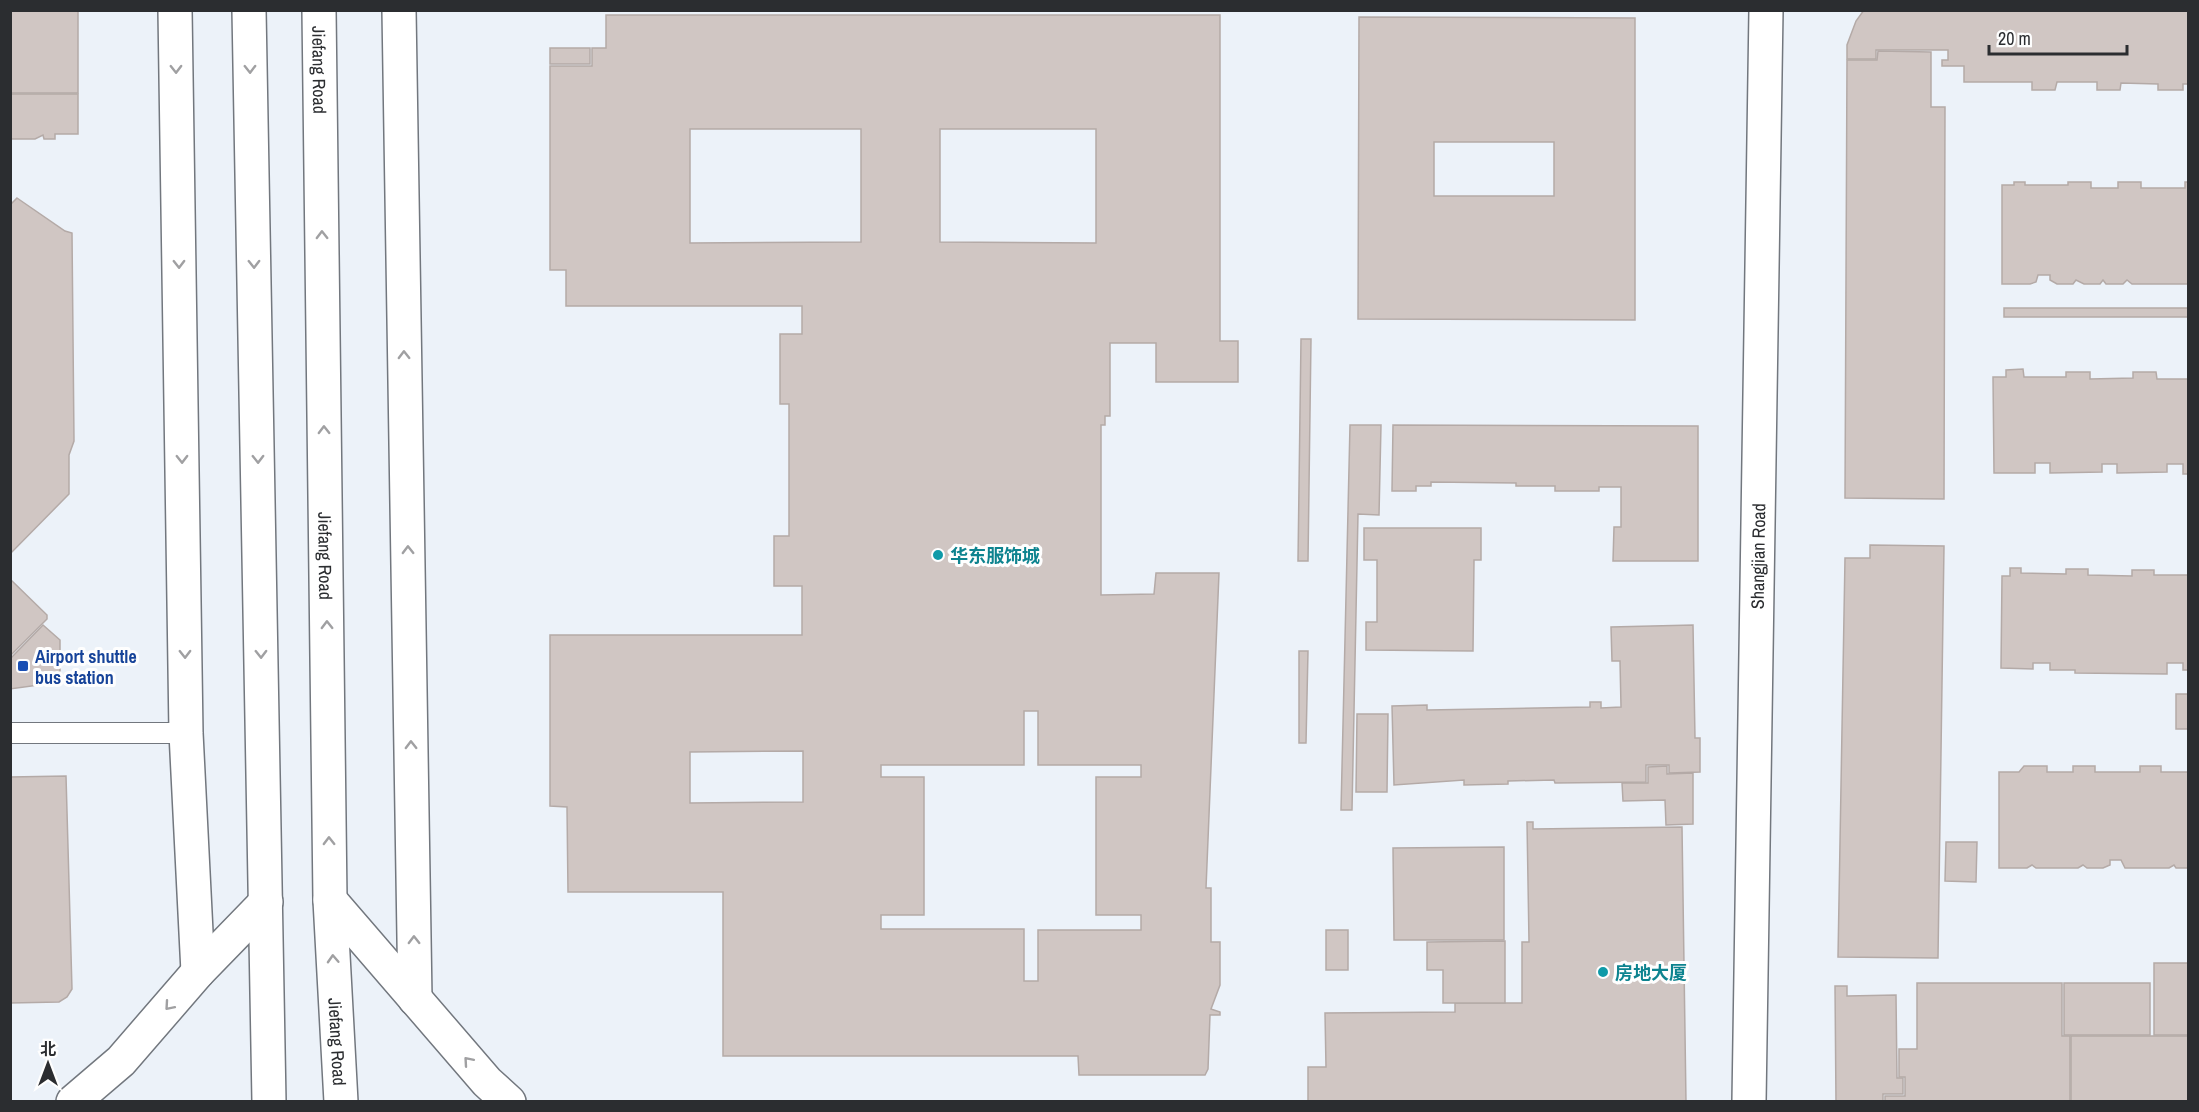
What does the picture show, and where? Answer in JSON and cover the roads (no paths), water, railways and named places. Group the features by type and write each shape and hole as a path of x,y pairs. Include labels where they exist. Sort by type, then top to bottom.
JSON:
{"street":[{"path":"175,10 186,733 198,972"},
{"path":"249,10 269,1101"},
{"name":"Jiefang Road","path":"319,10 330,900 341,1101"},
{"path":"399,10 415,999"},
{"name":"Shangjian Road","path":"1749,1101 1766,10"},
{"path":"330,900 487,1082 509,1101"},
{"path":"73,1101 121,1061 198,972 266,902"}],"lane":[{"path":"10,733 186,733"}],"place":[{"name":"华东服饰城","path":"938,555"},
{"name":"Airport shuttle bus station","path":"23,666"},
{"name":"房地大厦","path":"1603,972"}]}
